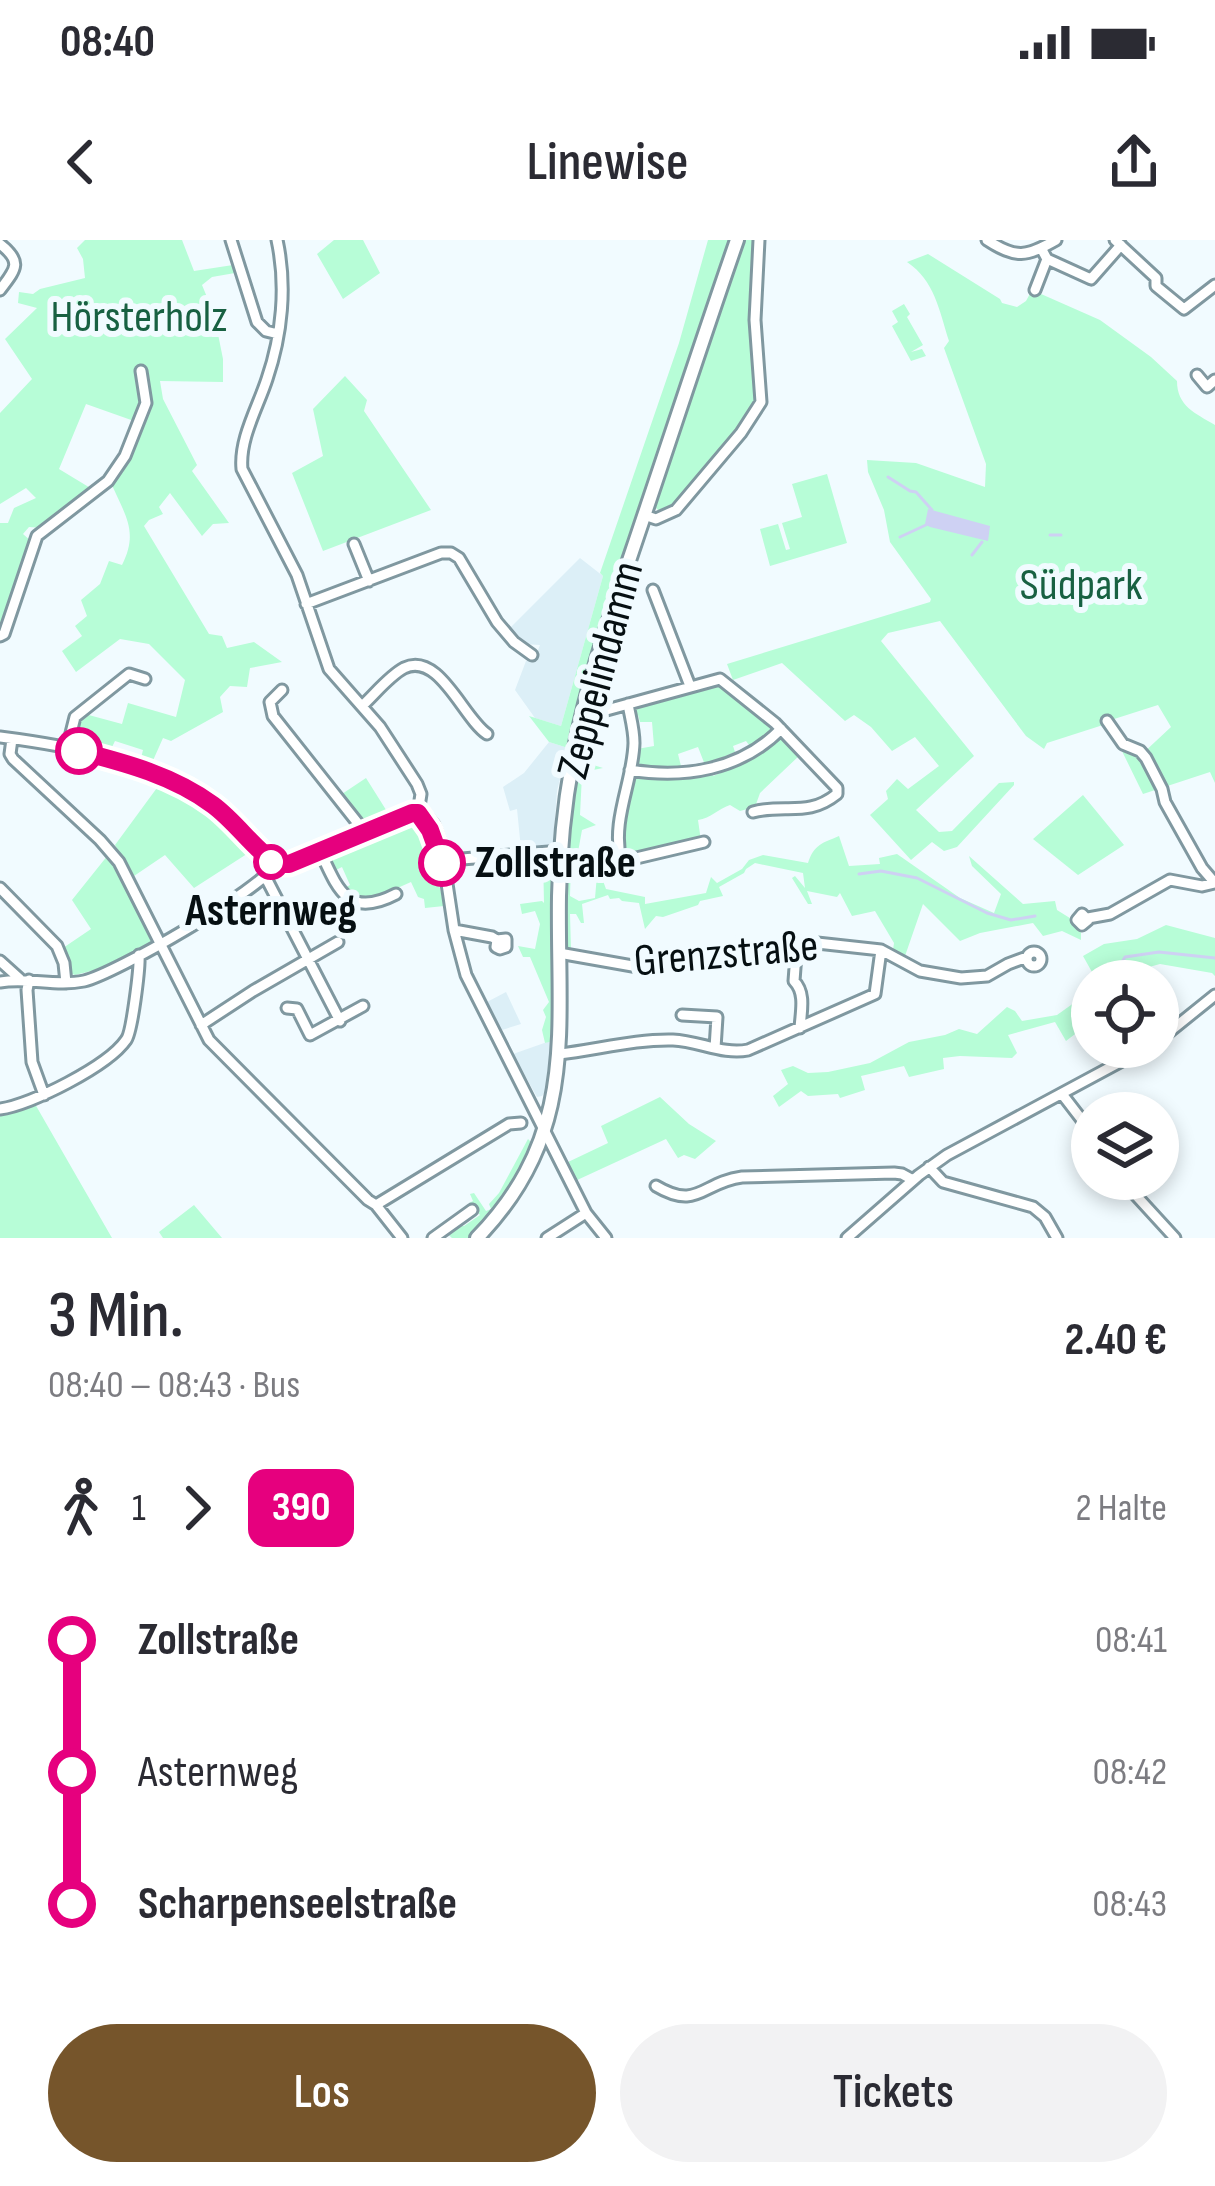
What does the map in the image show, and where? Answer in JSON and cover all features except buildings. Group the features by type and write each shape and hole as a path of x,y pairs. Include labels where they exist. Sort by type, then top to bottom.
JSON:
{"main road":[{"name":"Zeppelindamm","path":"477,1238 503,1209 530,1166 556,1090 561,851 583,712 737,240"}],"street":[{"path":"231,240 257,322 278,334"},
{"path":"278,240 283,281 278,334 241,465 290,560 328,669 380,727 420,790 418,813"},
{"path":"644,515 656,519 676,510 761,402 755,320 759,240"},
{"path":"987,240 1010,253 1026,254 1056,240"},
{"path":"1010,253 1023,240"},
{"path":"1041,248 1047,260 1091,278 1118,243 1184,309 1215,285"},
{"path":"0,244 13,254 16,265 0,290"},
{"path":"1035,290 1047,260"},
{"path":"0,636 37,536 108,481 125,456 146,403 141,371"},
{"path":"1197,375 1207,387 1215,380"},
{"path":"354,544 368,581"},
{"path":"306,604 441,553 454,554 502,629 532,655"},
{"path":"653,590 690,686"},
{"path":"362,706 404,668 421,665 435,671 475,726 487,734"},
{"path":"67,748 75,717 129,674 145,679"},
{"path":"583,712 592,714 718,679 781,729 837,788 837,794 816,807 753,812"},
{"path":"282,690 271,702 272,716 364,831"},
{"path":"628,704 634,738 616,862 704,842"},
{"path":"1088,918 1110,914 1170,880 1202,886 1214,883 1165,802 1146,758 1123,744 1107,721"},
{"path":"0,728 13,759 119,862 209,1040 376,1205 402,1238"},
{"path":"630,770 661,774 705,770 743,756 781,729"},
{"path":"4,738 67,748 141,768 194,793 236,824 276,864 289,864 402,815 418,813"},
{"path":"418,813 441,859 454,930 472,990 586,1213 606,1238"},
{"path":"320,851 339,889 351,900 374,905 396,894"},
{"path":"441,859 561,851"},
{"path":"0,982 92,979 266,878 276,864"},
{"path":"266,878 340,1021"},
{"path":"0,888 59,949 66,983"},
{"path":"454,930 497,940"},
{"path":"797,941 794,981 802,994 800,1028"},
{"name":"Grenzstraße","path":"559,953 655,970 752,946 797,941 881,950 934,976 961,978 987,976 1027,957"},
{"path":"201,1025 338,942"},
{"path":"559,1054 664,1040 748,1051 875,994 881,950"},
{"path":"0,1109 44,1095 112,1054 129,1037 139,955"},
{"path":"0,961 24,979 32,1062 44,1095"},
{"path":"1179,1024 1215,995"},
{"path":"287,1008 297,1010 310,1035 363,1006"},
{"path":"682,1015 716,1017 715,1048"},
{"path":"847,1238 929,1167 1110,1068"},
{"path":"525,1094 539,1102 556,1090"},
{"path":"1062,1094 1071,1106"},
{"path":"376,1205 509,1124 521,1123"},
{"path":"530,1166 546,1156 559,1163"},
{"path":"929,1167 944,1182 1034,1207 1057,1238"},
{"path":"656,1186 685,1198 723,1180 742,1177 894,1173 913,1180"},
{"path":"1140,1200 1175,1238"},
{"path":"433,1238 472,1210"},
{"path":"547,1238 586,1213"}],"shaded area":[{"path":"580,558 603,576 561,726 535,718 515,690 526,661 535,658 540,645 523,644 509,629"},
{"path":"549,742 568,748 557,791 553,846 521,849 517,809 510,811 503,787 524,773"},
{"path":"506,992 521,1024 502,1030 487,1002"},
{"path":"550,1041 546,1090 537,1097 513,1054"}],"green space":[{"name":"Hörsterholz","path":"85,240 182,240 194,271 233,265 235,273 212,277 202,285 214,314 223,382 160,381 163,399 197,465 192,471 229,523 213,524 202,536 170,493 159,507 163,514 144,526 209,634 222,636 227,648 254,642 282,662 250,668 247,687 230,686 220,697 223,712 171,741 163,738 151,765 140,762 143,750 115,741 110,751 72,741 78,719 85,714 122,724 128,703 176,717 185,680 149,644 120,639 76,672 62,651 82,636 75,626 87,616 81,600 100,584 109,561 122,565 127,553 128,524 111,483 134,421 86,404 59,469 92,489 43,528 29,527 23,534 32,542 0,633 0,523 8,523 14,508 36,498 26,488 0,504 0,413 32,379 5,339 37,308 18,303 19,292 33,294 85,278 77,248"},
{"path":"334,240 363,240 380,273 343,299 317,254"},
{"path":"708,240 730,240 597,642 568,748 549,742 529,716 561,726 603,576 600,573 679,343"},
{"path":"742,240 757,240 759,398 716,460 663,515 654,500"},
{"name":"Südpark","path":"928,254 1002,303 1017,307 1032,290 1100,320 1151,357 1177,381 1188,408 1215,425 1215,783 1210,772 1143,794 1120,747 1141,755 1171,727 1158,705 1102,719 1103,725 1047,743 1044,749 1026,736 940,621 888,633 881,641 974,756 916,810 939,832 952,831 999,783 1014,782 957,847 944,851 932,842 911,860 870,815 888,799 886,791 897,779 908,789 939,766 915,737 892,751 854,715 845,721 782,663 733,680 727,664 930,602 890,542 867,460 916,463 985,487 986,464 944,348 949,341 939,307 924,278 907,262"},
{"path":"904,304 923,345 911,352 922,349 926,356 911,361 892,326 898,322 892,311"},
{"path":"345,376 367,400 364,411 431,510 323,551 292,473 323,456 313,409"},
{"path":"827,474 847,543 770,566 760,529 778,524 786,550 790,549 782,523 802,517 792,484"},
{"path":"718,683 772,727 770,734 756,744 746,741 733,746 735,752 705,765 698,747 678,754 682,770 636,765 637,749 654,746 652,722 640,722 633,707"},
{"path":"782,734 801,754 760,793 755,807 740,811 730,805 698,820 701,841 627,854 623,826 633,775 710,771 713,776 740,765 740,760"},
{"path":"581,748 591,748 590,764 603,768 582,775 580,815 596,825 582,830 578,852 583,863 571,863 570,896 579,901 595,898 597,875 609,867 612,872 602,878 606,889 645,897 645,904 706,893 711,877 717,883 763,855 808,863 816,848 839,836 849,866 880,864 879,858 897,854 960,898 994,913 1001,894 972,866 969,856 1023,904 1055,901 1057,910 1081,930 1081,940 1062,931 1043,936 1033,923 960,941 923,904 905,956 893,950 894,943 875,911 852,916 840,893 837,897 807,891 812,904 808,904 792,878 805,888 803,873 755,863 719,887 723,896 656,916 645,929 639,903 608,895 582,904 584,923 570,914 571,950 566,950 571,823"},
{"path":"366,778 388,813 365,822 339,796"},
{"path":"162,781 210,812 253,850 194,888 165,855 134,876 115,845"},
{"path":"1083,795 1124,845 1078,875 1033,839"},
{"path":"415,822 422,825 431,849 444,906 425,908 411,882 366,902 343,889 350,885 342,867 334,871 327,856"},
{"path":"108,855 153,941 99,969 75,975 63,948 91,929 72,900"},
{"path":"553,855 553,1041 545,1043 543,1010 549,1002 530,957 523,957 518,946 535,949 540,924 535,911 522,914 520,904 544,903 543,856"},
{"path":"1166,925 1215,938 1215,976 1179,967 1179,960 1085,960 1083,956 1104,944 1137,939"},
{"path":"1071,1005 1071,1037 1066,1041 1055,1022 1008,1035 1017,1053 1012,1058 943,1058 944,1069 909,1077 904,1066 861,1076 865,1090 840,1098 838,1094 808,1096 801,1091 779,1107 773,1096 788,1084 781,1070 793,1066 808,1073 828,1072 870,1063 909,1042 959,1029 977,1034 1007,1007 1022,1021 1057,1015"},
{"path":"660,1097 716,1141 695,1159 678,1158 666,1139 575,1181 566,1163 608,1143 601,1126"},
{"path":"35,1104 112,1238 0,1238 0,1112"},
{"path":"528,1139 533,1144 528,1158 498,1206 469,1238 452,1238 444,1231 480,1215 469,1203 473,1201 470,1194 486,1211 491,1209 489,1204"},
{"path":"194,1205 222,1238 163,1238 159,1232"}],"water":[{"path":"928,509 990,526 988,541 930,527 925,524"}],"waterway":[{"path":"888,477 916,492 932,510"},
{"path":"900,537 928,524"},
{"path":"1050,535 1061,535"},
{"path":"972,555 982,542"},
{"path":"859,874 881,871 917,878 987,913 1011,920 1035,916"},
{"path":"1123,960 1159,952 1215,958"}],"bus line":[{"name":"390","path":"79,751 141,768 194,793 236,824 276,864 289,864 412,813 427,824 442,863"}],"place":[{"name":"Asternweg","path":"271,862"},
{"name":"Zollstraße","path":"442,863"}]}
